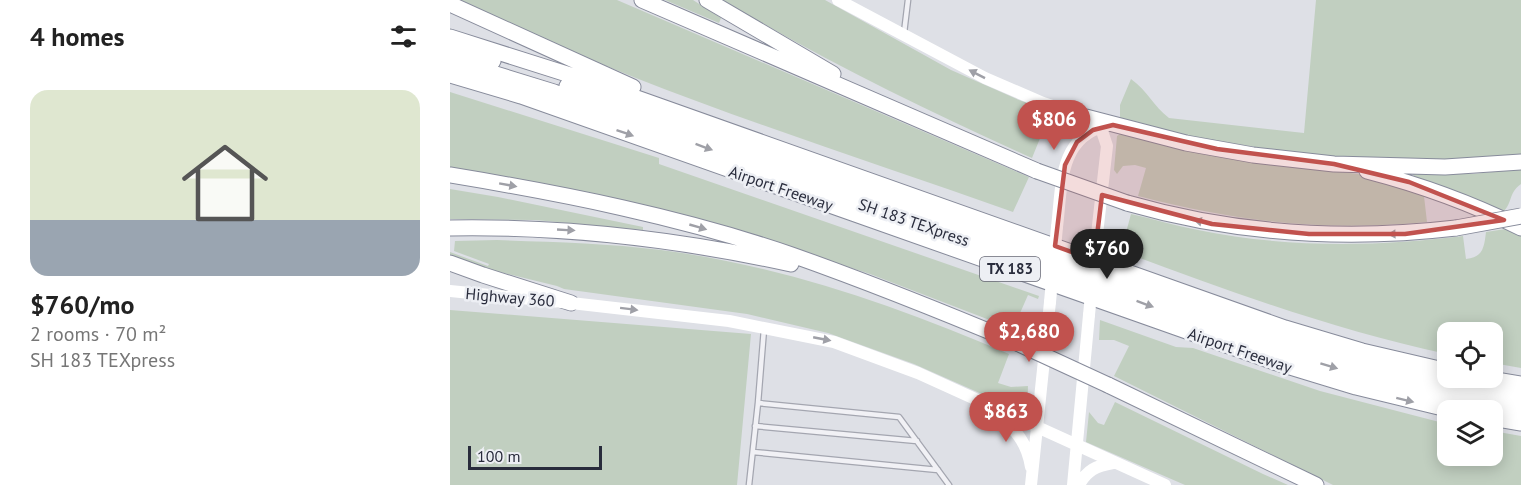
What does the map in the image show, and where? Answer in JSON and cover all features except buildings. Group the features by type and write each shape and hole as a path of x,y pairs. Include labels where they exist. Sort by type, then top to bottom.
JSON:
{"highway":[{"path":"642,0 1037,171 1127,203 1166,214 1212,224 1270,232 1359,235 1405,234 1456,228 1521,216"},
{"path":"707,0 873,100"},
{"path":"450,4 719,128"},
{"name":"TX 183","path":"450,37 544,66 1285,328 1369,353 1437,368"},
{"name":"SH 183 TEXpress","path":"450,49 567,86 1275,336 1384,369 1521,398"},
{"name":"SH 183 TEXpress","path":"450,60 554,92 755,166 1317,363 1403,387 1521,410"},
{"name":"Airport Freeway","path":"450,75 531,100 1274,362 1356,387 1437,407"},
{"path":"1086,117 1106,127 1217,149 1334,164 1445,168 1521,162"},
{"path":"1334,164 1409,182 1452,196 1521,228"},
{"path":"450,175 543,192 687,224 791,255 1017,343 1316,485"},
{"path":"450,228 508,227 578,230 641,237 789,264 846,279 903,298"},
{"path":"450,263 483,276 571,303"},
{"path":"1503,381 1521,384"},
{"path":"1503,420 1521,423"}],"main road":[{"path":"838,0 985,78 1042,103 1086,117"},
{"path":"1032,482 1057,227 1067,158 1077,142 1088,132 1106,127 1107,146 1073,485"},
{"name":"Highway 360","path":"450,291 571,303"},
{"path":"571,303 729,321 834,342 918,373 1166,485"},
{"path":"988,406 1016,431 1024,443 1029,456 1032,482"},
{"path":"1079,485 1088,471 1100,465 1114,463"}],"lane":[{"path":"904,36 908,0"},
{"path":"749,485 764,328"},
{"path":"758,403 899,417 949,485"},
{"path":"755,426 917,441"},
{"path":"753,452 938,470"}],"highlighted area":[{"path":"1113,125 1217,149 1334,164 1409,182 1504,220 1405,234 1309,234 1212,224 1102,195 1094,260 1055,246 1065,165 1077,142 1093,130"}],"green space":[{"path":"461,0 617,0 1029,177 1013,212 664,89 528,32"},
{"path":"665,0 693,0 721,18 719,23"},
{"path":"723,0 825,0 951,70 1019,100 1058,114 1055,143 1054,145 1051,135 1043,131 1032,158 875,84"},
{"path":"1316,0 1521,0 1521,156 1422,160 1319,155 1218,141 1120,120 1120,105 1131,79 1169,118 1304,133"},
{"path":"450,92 659,158 659,164 1039,296 1038,299 1028,295 1013,329 870,274 783,246 450,171"},
{"path":"1120,134 1206,153 1372,176 1451,204 1424,196 1427,222 1352,226 1247,218 1175,205 1138,196 1146,168 1135,165 1123,166 1117,174 1114,170 1117,136"},
{"path":"1521,169 1521,184 1514,191 1503,212 1414,177 1413,174 1473,174"},
{"path":"450,189 643,227 643,230 535,220 450,219"},
{"path":"1131,214 1231,236 1297,243 1364,244 1463,236 1466,259 1482,251 1486,232 1512,228 1521,234 1521,368 1503,365 1503,322 1437,322 1437,352 1323,321 1242,295 1121,251"},
{"path":"497,240 600,244 706,257 795,277 882,304 1009,354 998,383 1011,387 1028,386 1027,414 914,364 828,333 747,314 564,289 491,270 450,255 450,252 488,266 489,264 454,251 455,241"},
{"path":"450,310 751,334 737,485 450,485"},
{"path":"1100,320 1176,347 1193,348 1320,391 1437,421 1437,466 1503,466 1503,433 1521,436 1521,485 1333,485 1114,376 1129,346 1114,340 1099,340"},
{"path":"1115,402 1288,485 1185,485 1086,442 1089,412 1098,423 1104,425"}]}
